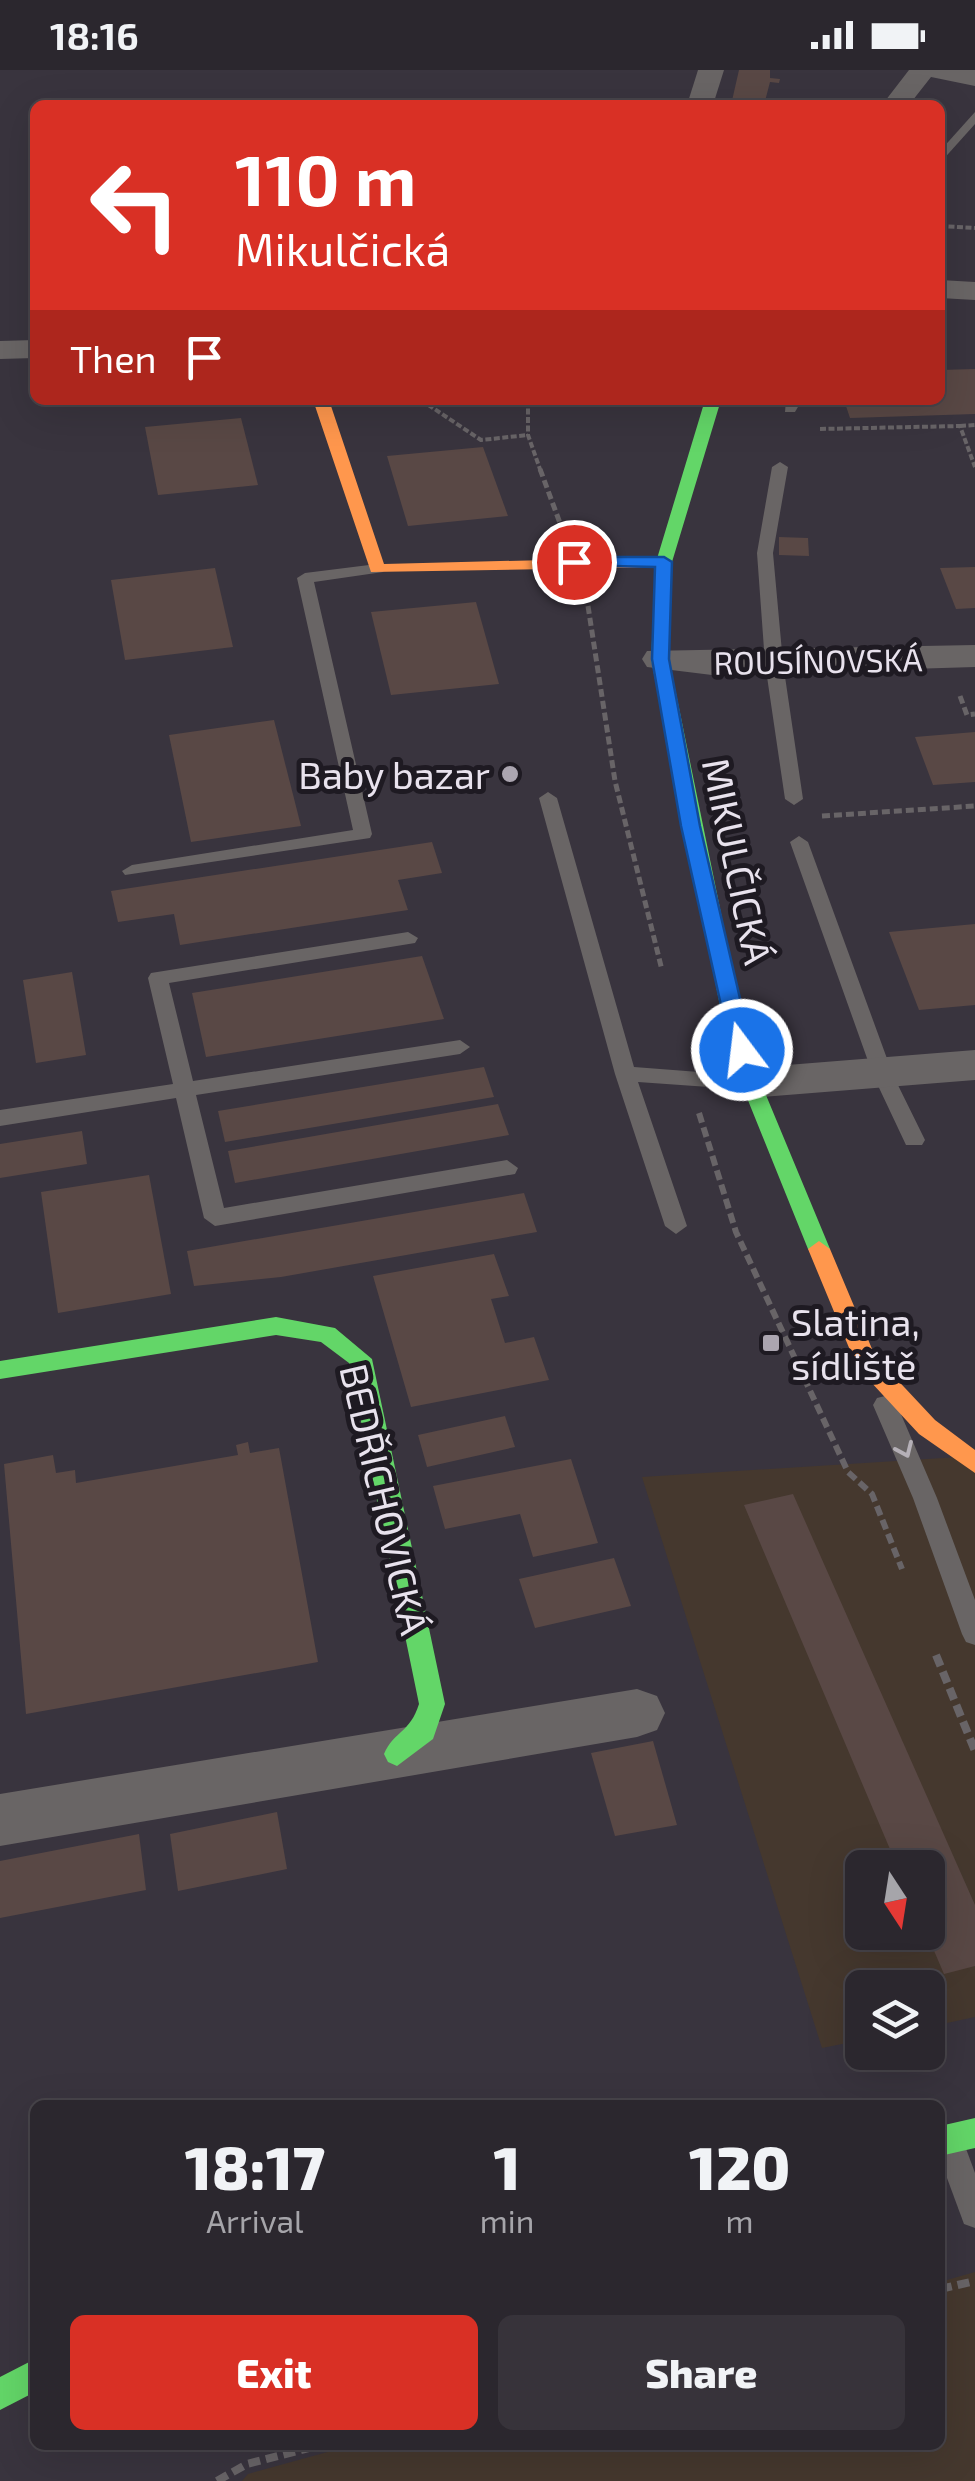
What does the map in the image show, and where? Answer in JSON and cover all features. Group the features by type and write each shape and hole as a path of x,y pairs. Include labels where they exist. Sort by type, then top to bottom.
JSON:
{"street":[{"path":"701,100 710,70"},
{"path":"899,100 923,70"},
{"path":"935,70 975,78"},
{"path":"945,290 975,291"},
{"path":"0,350 30,349"},
{"path":"323,405 377,569 664,562"},
{"name":"MIKULČICKÁ","path":"711,405 664,562 660,659 732,1016 752,1083 866,1361 928,1427 975,1463"},
{"name":"ROUSÍNOVSKÁ","path":"660,659 712,664 975,656"},
{"path":"752,1083 975,1065"},
{"name":"BEDŘICHOVICKÁ","path":"0,1370 261,1327 302,1324 327,1331 345,1342 360,1360 432,1704 424,1731 398,1754"},
{"path":"0,1820 9,1822 637,1714"},
{"path":"0,2394 30,2378"}],"lane":[{"path":"945,153 975,116"},
{"path":"780,467 765,553 774,663 794,800"},
{"path":"132,870 363,834 305,578 377,569"},
{"path":"548,798 625,1074 676,1226"},
{"path":"799,842 884,1075 914,1140"},
{"path":"408,938 158,978 215,1218 506,1168"},
{"path":"0,1118 460,1047"},
{"path":"625,1074 752,1083"},
{"path":"866,1361 925,1498 975,1634"},
{"path":"954,2138 975,2213"}],"path":[{"path":"945,226 975,228"},
{"path":"428,405 481,440 528,436"},
{"path":"803,432 975,425"},
{"path":"960,426 975,467"},
{"path":"845,815 975,806"},
{"path":"945,2289 975,2281"},
{"path":"217,2481 247,2464 302,2450"}],"shaded area":[{"path":"975,1456 975,2017 945,2023 945,1970 845,1970 845,2043 822,2048 642,1477"},
{"path":"975,2272 975,2481 242,2481 248,2474 335,2450 945,2450 945,2281"}],"building":[{"path":"739,70 770,70 770,78 780,79 779,83 770,82 765,100 732,100"},
{"path":"975,369 975,414 850,418 846,405 945,405 945,370"},
{"path":"241,418 258,485 158,495 145,427"},
{"path":"483,447 508,516 408,526 387,456"},
{"path":"779,537 808,538 809,556 779,555"},
{"path":"975,567 975,608 956,609 940,568"},
{"path":"215,568 233,647 125,660 111,580"},
{"path":"476,602 499,684 391,695 371,612"},
{"path":"274,720 301,826 191,842 169,735"},
{"path":"975,732 975,782 933,785 915,737"},
{"path":"432,842 442,873 398,880 408,910 180,945 174,914 118,922 111,891"},
{"path":"975,924 975,1005 919,1010 889,932"},
{"path":"422,956 444,1019 206,1057 192,993"},
{"path":"72,972 86,1055 36,1063 23,980"},
{"path":"484,1067 494,1097 225,1142 218,1111"},
{"path":"498,1104 509,1135 235,1183 228,1151"},
{"path":"82,1131 87,1164 0,1178 0,1144"},
{"path":"149,1175 171,1294 58,1313 41,1192"},
{"path":"524,1193 537,1232 281,1277 194,1286 187,1251"},
{"path":"494,1254 509,1296 491,1299 505,1343 534,1337 549,1380 411,1407 373,1276"},
{"path":"505,1416 515,1447 427,1467 418,1435"},
{"path":"248,1442 250,1453 279,1448 318,1662 26,1714 4,1464 53,1455 56,1473 75,1470 76,1483 238,1455 236,1445"},
{"path":"571,1459 598,1543 533,1557 520,1514 445,1529 433,1486"},
{"path":"793,1494 975,1905 975,1966 945,1974 942,1970 934,1950 945,1950 945,1850 890,1850 744,1505"},
{"path":"614,1558 631,1606 535,1628 519,1579"},
{"path":"653,1741 677,1825 615,1836 591,1753"},
{"path":"277,1812 287,1869 178,1891 170,1834"},
{"path":"139,1834 146,1890 0,1918 0,1861"}],"traffic: fast":[{"path":"711,405 664,562 660,659 732,1016 751,1083 819,1249"},
{"path":"0,1370 276,1326 327,1334 360,1359 432,1704 424,1731 397,1754"},
{"path":"945,2140 975,2133"},
{"path":"0,2394 30,2378"}],"traffic: slow":[{"path":"323,405 377,569 664,562"},
{"path":"819,1249 865,1361 927,1427 975,1463"}],"place":[{"name":"Baby bazar","path":"510,774"},
{"name":"Slatina, sídliště","path":"771,1343"}],"route":[{"path":"574,562 664,562 660,659 691,826 742,1050"}]}
